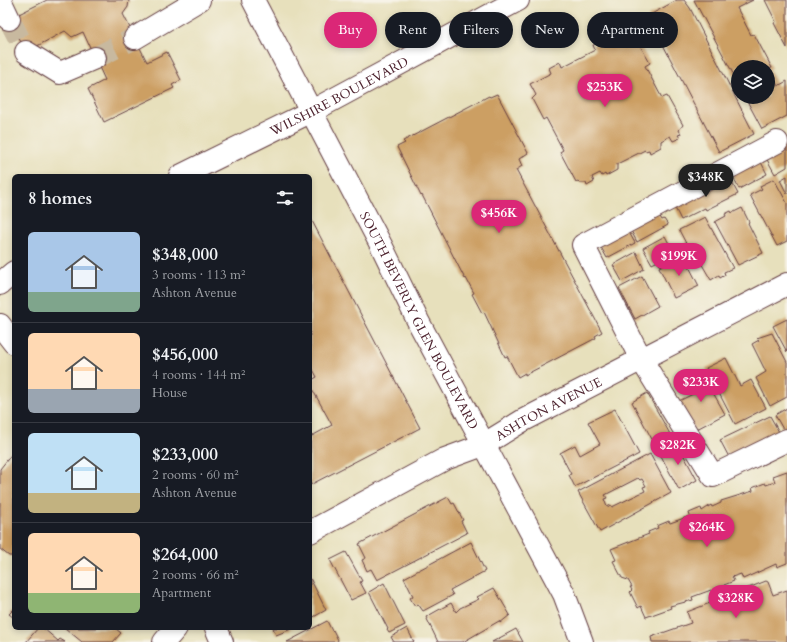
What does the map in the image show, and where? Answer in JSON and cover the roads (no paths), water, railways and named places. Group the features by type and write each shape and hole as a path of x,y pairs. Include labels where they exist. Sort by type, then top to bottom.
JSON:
{"main road":[{"name":"SOUTH BEVERLY GLEN BOULEVARD","path":"253,0 312,111 419,323 564,594 582,642"},
{"name":"WILSHIRE BOULEVARD","path":"184,174 312,111 518,0"},
{"path":"135,38 192,4"},
{"path":"26,52 60,73 95,58"},
{"path":"777,142 583,245 641,359 713,476 787,440"},
{"path":"0,284 12,274"},
{"name":"ASHTON AVENUE","path":"312,531 445,459 483,445 522,421 787,284"},
{"path":"0,325 12,340"},
{"path":"164,642 174,630"},
{"path":"217,630 222,642"}],"tunnel":[{"path":"9,19 26,52"},
{"path":"95,58 135,38"}]}
